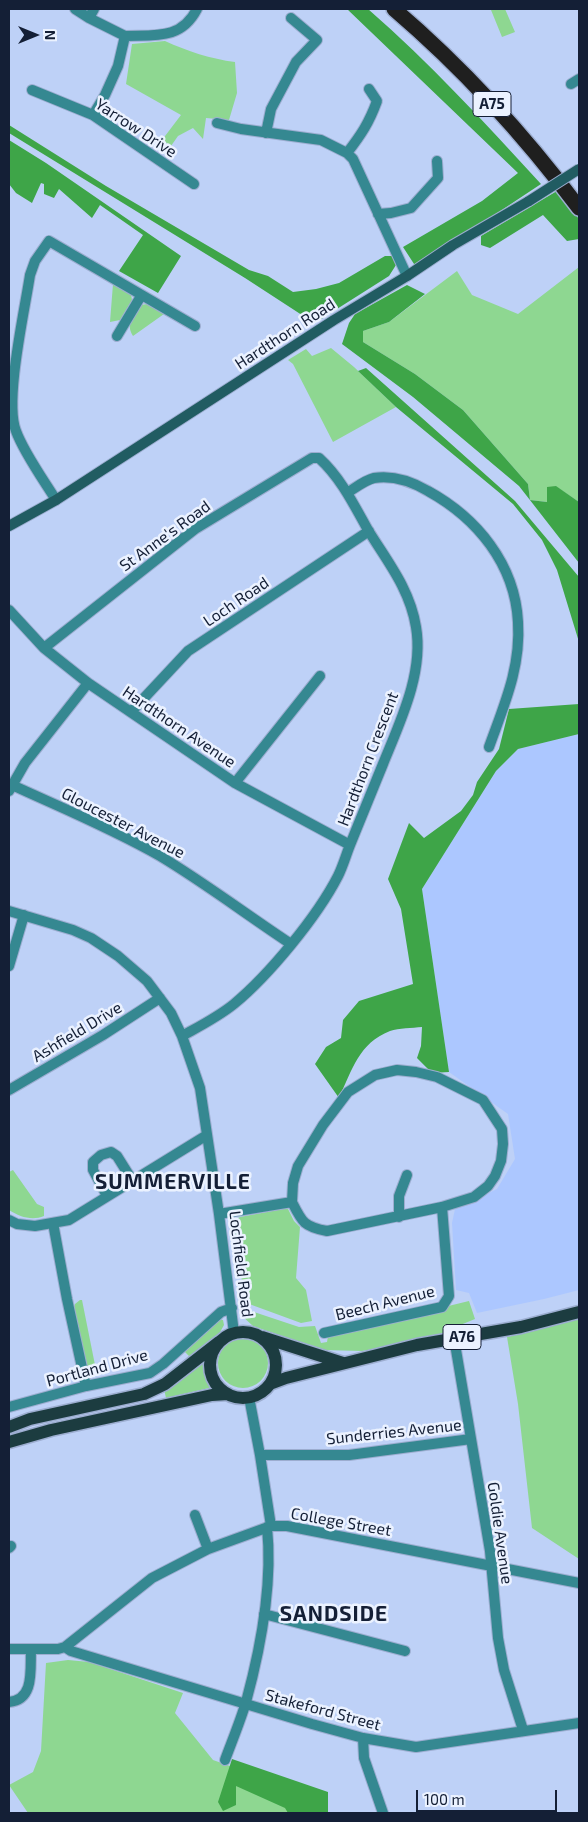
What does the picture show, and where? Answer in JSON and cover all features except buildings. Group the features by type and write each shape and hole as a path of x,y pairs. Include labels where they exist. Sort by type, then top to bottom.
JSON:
{"highway":[{"name":"A75","path":"394,9 477,88 579,208"}],"main road":[{"name":"A76","path":"249,1397 257,1395 270,1384 286,1378 454,1338 521,1327 579,1312"},
{"name":"A76","path":"234,1333 252,1333 345,1363"},
{"path":"9,1427 30,1419 144,1394 165,1384 199,1360 219,1342 234,1333"},
{"path":"260,1337 274,1353 276,1363 270,1384"},
{"path":"219,1342 211,1360 211,1371 214,1380 228,1394 238,1398 249,1397"},
{"path":"9,1442 76,1424 212,1395 228,1394"}],"street":[{"path":"75,9 125,36 153,35 178,31 192,20 197,9"},
{"path":"89,18 94,9"},
{"path":"266,133 271,109 296,62 317,40 291,18"},
{"path":"93,115 105,95 118,66 125,36"},
{"path":"347,153 363,134 377,101 369,89"},
{"name":"Yarrow Drive","path":"32,90 93,115 194,184"},
{"path":"217,123 266,133 321,140 347,153 353,159 407,276"},
{"path":"378,214 411,208 438,178 437,161"},
{"name":"Hardthorn Road","path":"9,526 56,500 308,336 579,169"},
{"path":"56,500 15,430 12,412 13,385 30,275 35,262 49,241 195,326"},
{"path":"117,336 141,296"},
{"name":"Hardthorn Crescent","path":"182,1036 209,1022 234,1004 265,974 320,906 339,875 399,726 411,689 418,651 416,627 411,604 401,580 347,493 329,468 319,458 312,458"},
{"name":"St Anne's Road","path":"44,648 195,529 312,458"},
{"path":"347,493 372,478 394,478 412,482 443,499 469,519 491,545 504,567 514,590 518,622 517,655 512,684 489,747"},
{"name":"Loch Road","path":"131,712 188,651 369,531"},
{"name":"Hardthorn Avenue","path":"9,610 44,648 88,683 235,783 350,845"},
{"path":"235,783 320,676"},
{"path":"10,788 26,763 88,683"},
{"name":"Gloucester Avenue","path":"10,788 124,837 159,856 186,872 290,944"},
{"name":"Lochfield Road","path":"9,911 73,930 91,938 118,956 147,981 171,1013 182,1036 200,1088 234,1333"},
{"path":"9,966 24,915"},
{"name":"Ashfield Drive","path":"9,1090 103,1035 160,998"},
{"path":"397,1070 437,1077 483,1100 502,1129 501,1161 495,1176 488,1186 474,1197 399,1217 327,1231 313,1228 302,1222 292,1202 298,1166 322,1125 348,1092 374,1075 397,1070"},
{"path":"9,1220 17,1224 35,1226 69,1220 207,1136"},
{"path":"107,1196 93,1170 93,1162 101,1155 111,1152 117,1156 132,1180"},
{"path":"399,1217 400,1196 407,1175"},
{"path":"219,1214 292,1202"},
{"name":"Beech Avenue","path":"324,1333 442,1307 449,1296 442,1207"},
{"path":"54,1224 67,1299 86,1386"},
{"name":"Portland Drive","path":"9,1406 86,1386 150,1373 169,1360 221,1312 232,1308"},
{"name":"Goldie Avenue","path":"454,1338 490,1551 490,1566 502,1662 523,1730"},
{"path":"225,1760 246,1704 256,1661 264,1614 269,1552 269,1527 260,1455 249,1397"},
{"name":"Sunderries Avenue","path":"260,1455 349,1454 471,1439"},
{"path":"195,1515 208,1549"},
{"name":"College Street","path":"65,1647 152,1578 208,1549 269,1527 287,1526 579,1583"},
{"path":"264,1614 405,1651"},
{"path":"9,1649 58,1649 65,1647"},
{"name":"Stakeford Street","path":"65,1647 72,1651 363,1738 416,1747 579,1723"},
{"path":"9,1702 19,1699 25,1694 29,1686 30,1650"},
{"path":"363,1738 364,1758 383,1813"}],"shaded area":[{"path":"579,734 579,1290 477,1313 469,1293 456,1290 452,1223 455,1209 497,1189 515,1159 508,1114 449,1072 422,889 496,771 518,749"}],"green space":[{"path":"347,9 368,9 457,94 541,184 416,267 403,247 482,201 518,173"},
{"path":"505,9 515,32 502,37 491,10"},
{"path":"165,41 199,54 235,62 237,93 229,120 206,118 203,139 193,128 178,136 171,146 162,140 181,115 126,84 132,44"},
{"path":"9,125 106,186 249,270 268,276 293,292 339,283 385,256 393,256 396,265 389,276 318,321 308,319 245,278 9,133"},
{"path":"9,140 46,163 181,256 158,293 119,271 143,235 100,205 92,218 59,189 54,198 44,194 44,184 41,183 32,203 16,193 9,184"},
{"path":"557,191 579,219 579,239 567,241 543,215 490,248 481,245 481,236"},
{"path":"579,267 579,502 555,486 547,502 530,500 528,484 463,410 415,374 363,342 363,331 389,322 457,271 472,295 518,314"},
{"path":"113,284 131,294 132,300 120,320 110,322"},
{"path":"407,285 425,294 389,322 363,331 363,342 415,374 463,410 528,484 530,500 547,502 547,487 556,486 579,502 579,563 519,486 413,397 342,344 349,323 355,314"},
{"path":"147,304 164,314 133,336 130,327 131,319 141,305"},
{"path":"331,348 396,407 333,442 293,364 288,360 306,349 312,356"},
{"path":"366,368 515,501 579,577 579,642 557,570 542,540 513,504 396,407 358,371"},
{"path":"579,704 579,734 518,749 496,771 422,889 449,1072 432,1073 417,1058 421,1046 422,1027 394,1030 379,1036 364,1050 358,1058 339,1098 315,1064 326,1047 341,1038 343,1020 359,1001 413,984 401,909 388,879 409,823 424,838 461,811 473,795 477,782 499,749 509,709"},
{"path":"13,1170 37,1204 44,1207 44,1216 26,1218 9,1210 9,1172"},
{"path":"288,1209 294,1221 300,1227 296,1278 306,1290 312,1321 301,1323 241,1301 240,1286 242,1282 234,1222 240,1217"},
{"path":"82,1300 96,1370 86,1373 73,1311 75,1304"},
{"path":"469,1301 475,1319 453,1328 454,1331 362,1351 322,1350 253,1326 242,1316 239,1307 299,1327 315,1326 321,1343 327,1342 328,1336 333,1334"},
{"path":"219,1319 223,1320 224,1325 219,1334 190,1357 184,1351"},
{"path":"579,1319 579,1559 532,1528 518,1404 507,1337"},
{"path":"238,1338 248,1338 261,1345 268,1358 268,1368 261,1381 248,1388 238,1388 229,1384 222,1377 218,1368 218,1358 222,1349 229,1342"},
{"path":"203,1361 211,1386 209,1388 166,1398 164,1389"},
{"path":"68,1660 89,1662 183,1693 175,1713 213,1760 312,1795 324,1813 28,1813 9,1785 33,1772 41,1751 46,1663"},
{"path":"232,1759 328,1792 328,1813 288,1813 285,1808 236,1786 236,1805 223,1811 218,1802"}],"district":[{"name":"SUMMERVILLE","path":"173,1182"},
{"name":"SANDSIDE","path":"334,1614"}]}
